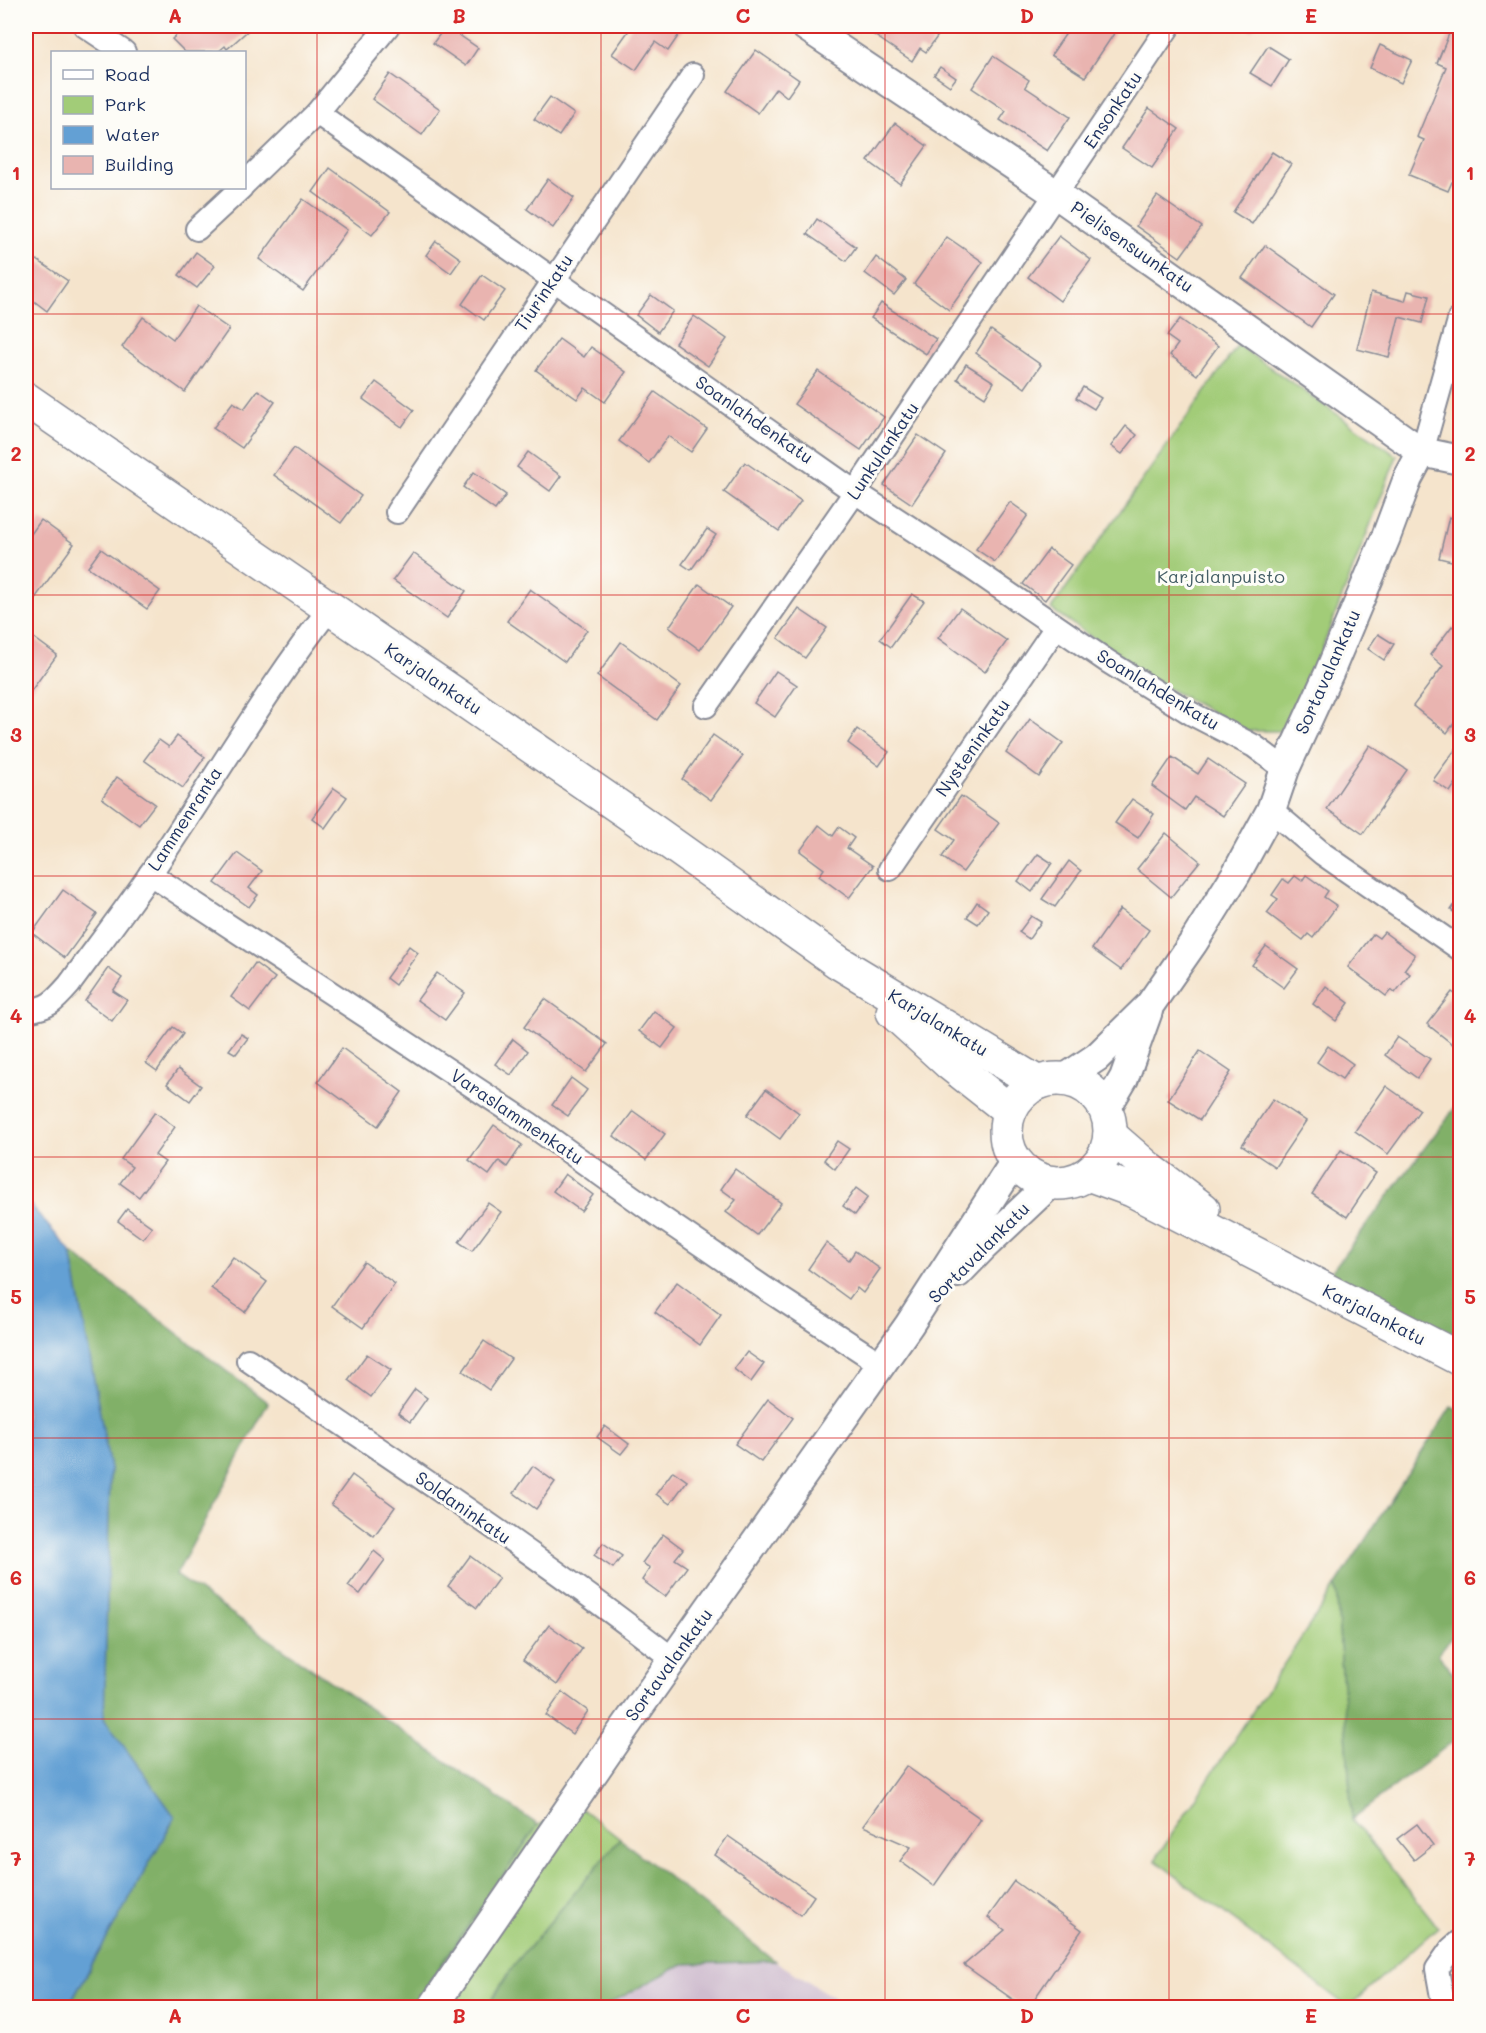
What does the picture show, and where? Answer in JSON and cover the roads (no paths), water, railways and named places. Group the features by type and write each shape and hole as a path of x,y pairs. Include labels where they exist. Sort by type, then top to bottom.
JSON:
{"main road":[{"name":"Karjalankatu","path":"26,399 628,813 838,962 1051,1081"},
{"name":"Karjalankatu","path":"838,962 949,1063 1010,1111"},
{"path":"1051,1081 1077,1083 1089,1090 1098,1099 1107,1122 1106,1150 1099,1163 1088,1174 1070,1182 1051,1183 1037,1179 1015,1161 1008,1145 1006,1128 1010,1111 1016,1100 1026,1090 1051,1081"},
{"name":"Karjalankatu","path":"1107,1122 1148,1168 1286,1271"},
{"name":"Karjalankatu","path":"1088,1174 1132,1190 1461,1359"}],"street":[{"path":"85,26 122,51"},
{"path":"247,177 317,112 388,26"},
{"name":"Pielisensuunkatu","path":"805,26 1056,194 1422,452 1461,460"},
{"name":"Ensonkatu","path":"1056,194 1169,26"},
{"name":"Tiurinkatu","path":"397,512 693,75"},
{"name":"Soanlahdenkatu","path":"317,112 855,492 964,563 1056,627 1192,714 1254,746 1285,769"},
{"path":"197,229 235,189"},
{"name":"Lunkulankatu","path":"706,706 855,492 1056,194"},
{"name":"Sortavalankatu","path":"1051,1081 1097,1057 1149,1006 1193,943 1236,874 1271,810 1285,769 1329,673 1408,478 1422,452 1461,317"},
{"name":"Lammenranta","path":"26,1011 43,1009 69,986 150,874 231,748 330,608"},
{"name":"Nysteninkatu","path":"890,869 1056,627"},
{"path":"1271,810 1323,854 1461,949"},
{"name":"Varaslammenkatu","path":"150,874 530,1124 735,1268 881,1364"},
{"name":"Sortavalankatu","path":"1107,1122 1149,1006"},
{"name":"Sortavalankatu","path":"432,2007 609,1749 909,1325 1015,1161"},
{"name":"Sortavalankatu","path":"909,1325 984,1246 1051,1183"},
{"name":"Soldaninkatu","path":"248,1360 458,1503 640,1633 674,1660"},
{"path":"1452,2007 1442,1996 1437,1969 1451,1949 1461,1941"}],"water":[{"path":"26,1200 71,1252 110,1469 104,1719 175,1817 68,2007 26,2007"}],"park label":[{"name":"Karjalanpuisto","path":"1221,577"}]}
